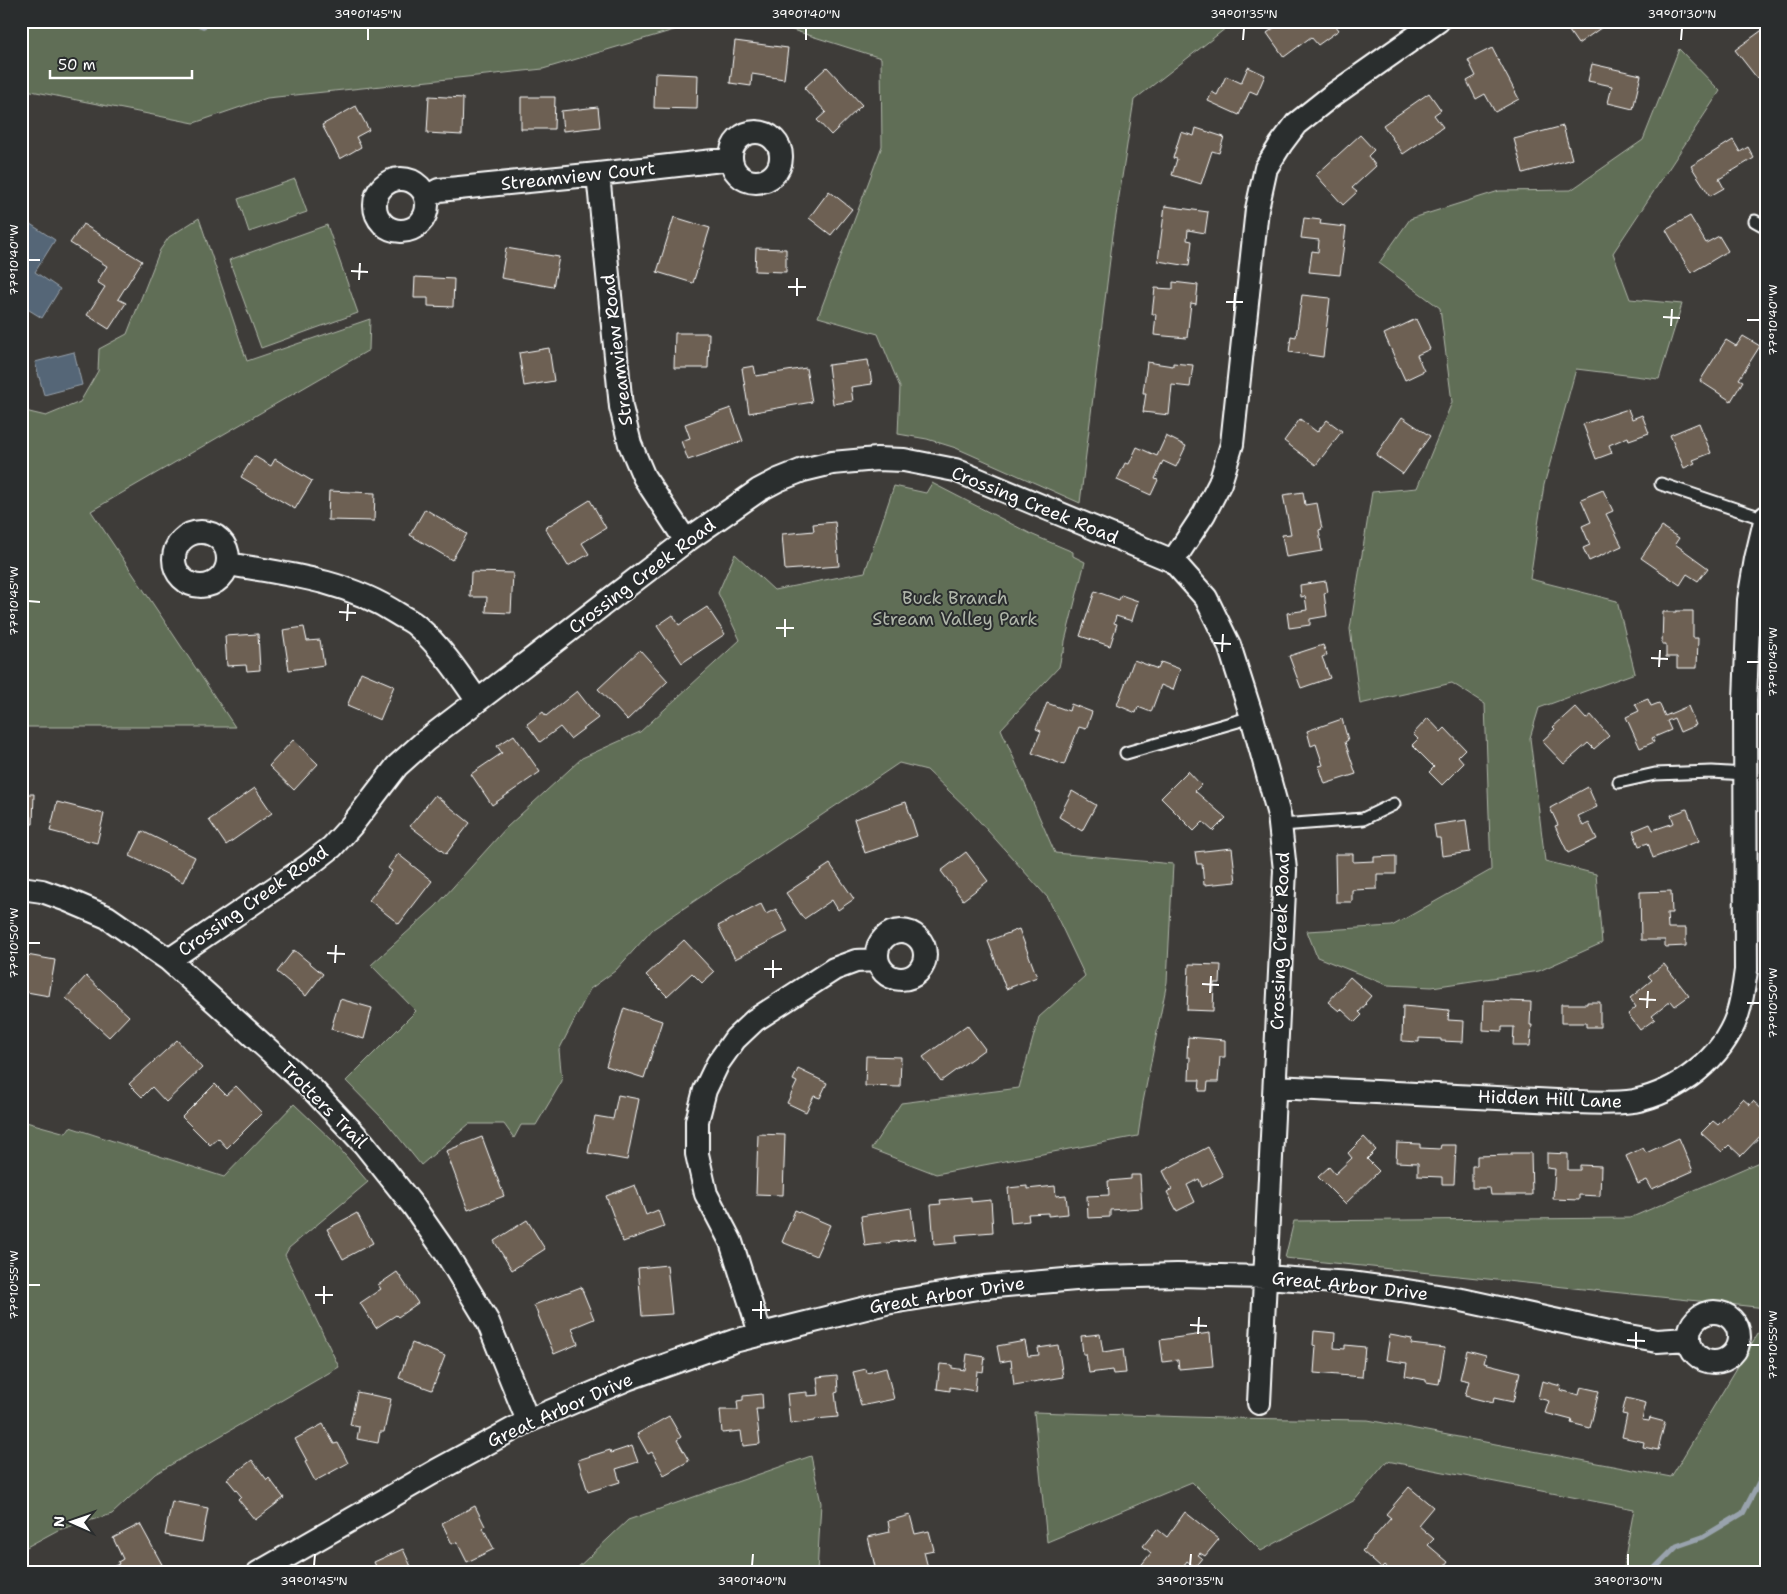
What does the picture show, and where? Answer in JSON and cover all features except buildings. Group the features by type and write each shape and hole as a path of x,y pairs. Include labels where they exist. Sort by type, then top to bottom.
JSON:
{"street":[{"path":"1173,561 1204,514 1220,483 1232,444 1257,209 1266,168 1296,124 1330,97 1438,21"},
{"name":"Streamview Court","path":"426,197 439,190 731,159"},
{"name":"Streamview Road","path":"598,174 622,407 630,444 644,477 686,541"},
{"name":"Crossing Creek Road","path":"169,960 309,865 324,853 350,826 397,766 425,741 686,541 759,490 803,470 832,463 877,459 904,460 955,470 1173,561 1206,598 1230,645 1252,717 1281,825 1285,870 1259,1403"},
{"name":"Hidden Hill Lane","path":"1275,1086 1614,1103 1634,1101 1676,1086 1713,1054 1727,1036 1736,1017 1743,994 1746,970 1745,700 1749,600 1765,518"},
{"path":"228,564 322,580 360,593 390,608 416,626 443,652 477,700"},
{"name":"Trotters Trail","path":"21,888 42,891 108,917 169,960 313,1090 364,1144 414,1207 446,1253 488,1322 528,1421"},
{"path":"760,1333 731,1242 706,1194 697,1154 697,1121 705,1090 718,1063 735,1039 755,1020 834,969 856,961 877,960"},
{"name":"Great Arbor Drive","path":"258,1573 436,1471 528,1421 627,1379 734,1341 886,1303 1028,1282 1099,1277 1177,1275 1265,1277 1350,1283 1402,1290 1462,1300 1657,1341 1688,1340"}],"lane":[{"path":"1755,221 1766,227"},
{"path":"1661,484 1765,518"},
{"path":"1126,753 1252,717"},
{"path":"1619,782 1655,774 1712,772 1745,774"},
{"path":"1281,825 1363,819 1394,804"}],"green space":[{"path":"21,21 704,21 543,69 267,98 194,123 21,89"},
{"path":"764,21 1235,21 1134,100 1113,235 1080,503 956,448 927,439 898,434 900,387 878,334 818,317 882,146 881,58"},
{"path":"1679,49 1720,91 1613,253 1630,299 1682,304 1659,379 1576,369 1544,485 1530,579 1617,601 1635,673 1539,708 1530,738 1545,861 1596,874 1602,943 1539,971 1432,987 1387,985 1317,957 1307,931 1392,926 1491,870 1485,704 1452,683 1360,704 1350,629 1372,492 1417,488 1452,402 1440,308 1379,263 1410,219 1499,191 1571,190 1643,140"},
{"path":"295,179 307,212 249,232 238,199"},
{"path":"199,218 247,361 370,319 369,350 91,511 235,727 21,727 21,410 46,416 80,402 98,371 99,349 127,334 160,250 169,237"},
{"path":"327,225 358,313 261,348 229,260"},
{"name":"Buck Branch Stream Valley Park","path":"932,483 1033,535 1073,552 1073,556 1085,562 1059,667 1001,729 1055,853 1173,864 1167,982 1138,1136 936,1174 871,1149 901,1103 1019,1088 1039,1017 1085,976 1048,898 971,812 927,770 899,763 653,929 615,971 590,989 559,1050 562,1081 536,1125 521,1125 514,1138 504,1124 469,1124 421,1165 387,1123 346,1081 416,1011 371,965 436,906 507,827 582,758 640,732 740,640 718,593 735,554 774,590 865,572 894,486 926,493"},
{"path":"294,1104 333,1141 368,1182 289,1248 285,1255 339,1367 155,1474 112,1514 58,1530 21,1550 21,1133 26,1122 66,1133 70,1127 224,1177"},
{"path":"1766,1159 1766,1308 1285,1258 1294,1221 1630,1218"},
{"path":"1766,1320 1766,1573 1622,1573 1634,1509 1387,1461 1355,1500 1261,1551 1192,1482 1047,1542 1034,1412 1368,1420 1671,1477"},
{"path":"811,1456 821,1503 817,1573 572,1573 628,1520"}],"water":[{"path":"21,218 55,240 35,272 60,289 42,318 21,305"},
{"path":"74,352 82,385 44,395 35,362"}],"waterway":[{"path":"187,21 203,26 215,21"},
{"path":"1650,1573 1677,1546 1703,1537 1743,1513 1766,1469"}]}
